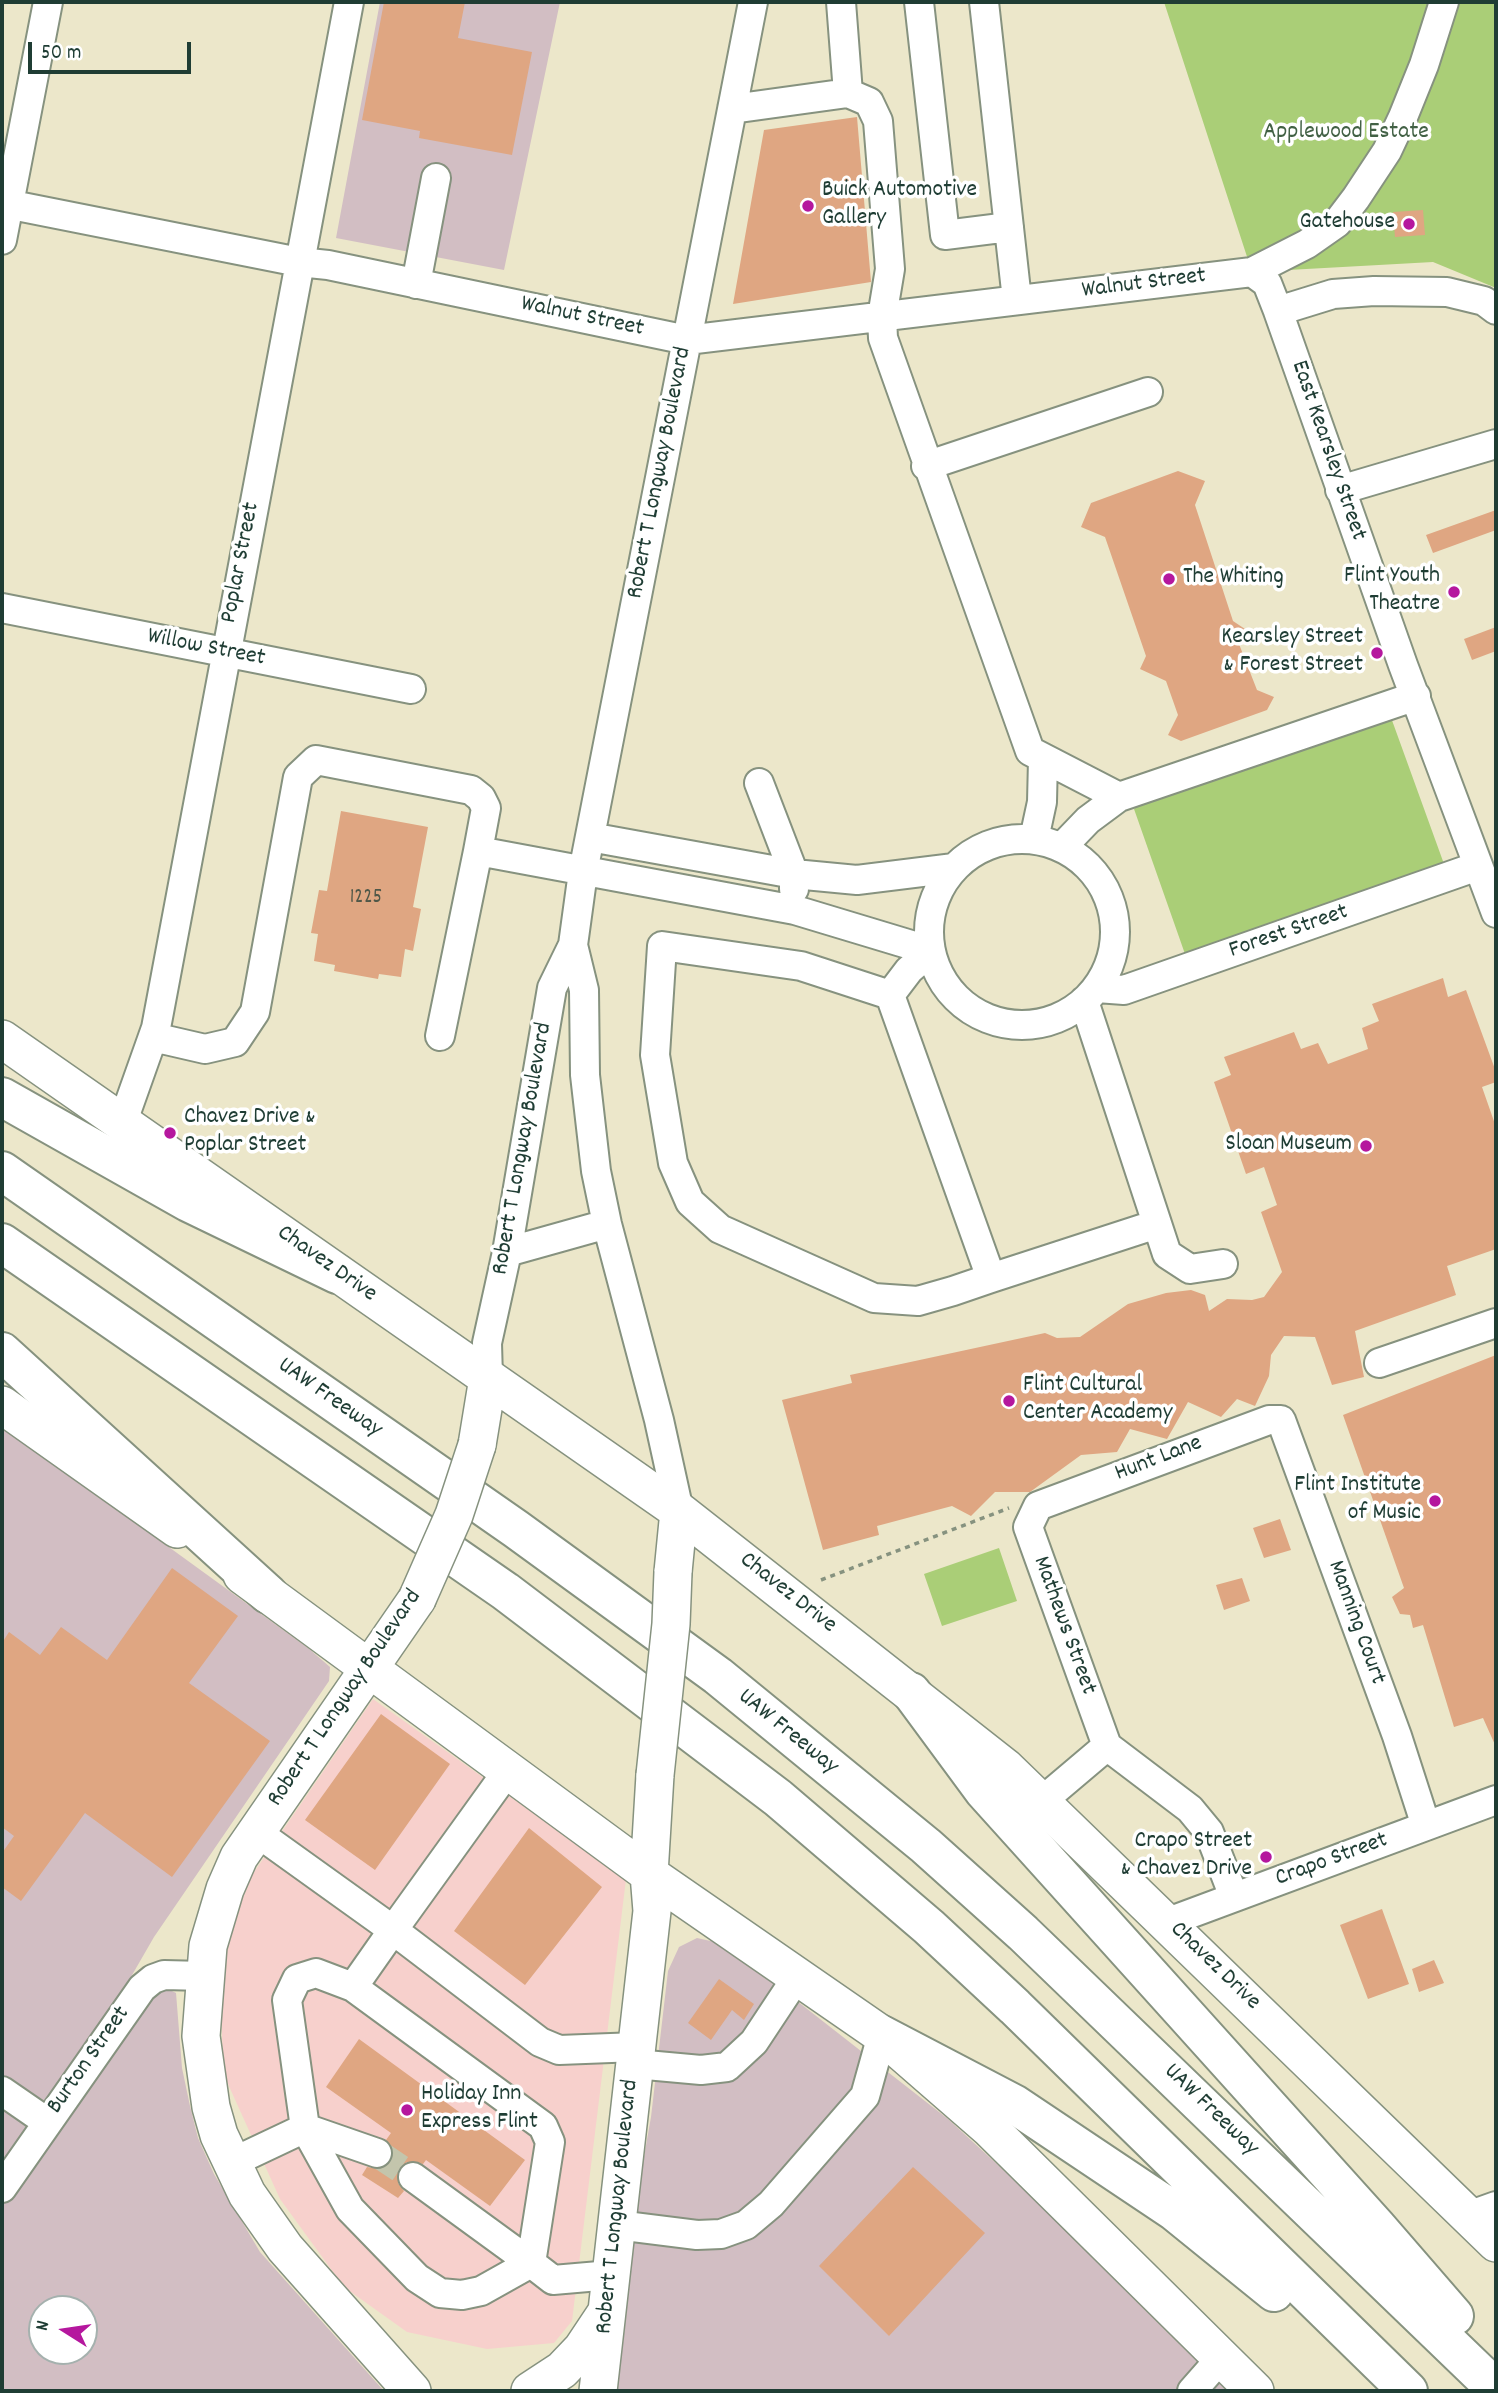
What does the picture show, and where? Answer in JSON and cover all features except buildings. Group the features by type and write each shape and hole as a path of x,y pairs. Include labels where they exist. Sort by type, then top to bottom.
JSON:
{"highway":[{"path":"2,1097 188,1202 337,1275"},
{"name":"UAW Freeway","path":"2,1171 516,1529 739,1693 926,1846 1023,1933 1496,2389"},
{"path":"2,1243 505,1591 759,1782 929,1927 1005,1998 1408,2391"},
{"path":"2,1352 268,1594"},
{"path":"911,1692 984,1791 1377,2227 1496,2366"},
{"path":"881,2035 1014,2104 1174,2211 1212,2239 1394,2391"}],"main road":[{"name":"Chavez Drive","path":"2,1039 679,1511 1006,1768 1168,1922 1482,2211 1496,2243"},
{"name":"Robert T Longway Boulevard","path":"404,2383 285,2248 247,2194 231,2163 214,2116 205,2071 201,2036 204,1976 208,1946 225,1889 255,1831 355,1692 367,1667 417,1599 454,1515 477,1445 488,1378"},
{"path":"2,1405 268,1594 649,1874 881,2035 990,2129 1255,2391"},
{"name":"Robert T Longway Boulevard","path":"598,2391 652,1910 649,1874 655,1775 671,1624 679,1511"},
{"path":"530,2391 562,2370 582,2349 607,2311"},
{"path":"404,2383 442,2391"}],"street":[{"path":"2,240 5,204 48,2"},
{"name":"Poplar Street","path":"123,1121 153,1037 349,2"},
{"name":"Robert T Longway Boulevard","path":"488,1378 487,1343 507,1252 552,988 573,945 583,872 753,2"},
{"path":"841,2 848,93"},
{"path":"919,2 944,235 1009,228"},
{"path":"984,2 1017,300"},
{"path":"1252,272 1307,244 1337,223 1356,198 1387,151 1403,117 1424,65 1444,2"},
{"path":"732,109 848,93 869,102 878,121 890,269 883,317 883,338 926,466 1036,755 1042,802 1034,839"},
{"path":"416,284 436,177"},
{"name":"Walnut Street","path":"5,204 299,262 328,265 687,340 1252,272"},
{"name":"East Kearsley Street","path":"1252,272 1266,283 1278,311 1340,490 1496,913"},
{"path":"1278,311 1333,294 1374,291 1447,292 1484,301 1496,310"},
{"path":"926,466 1148,391"},
{"path":"1340,490 1496,444"},
{"name":"Willow Street","path":"2,608 411,690"},
{"path":"1062,847 1088,820 1119,797 1416,696"},
{"path":"1036,755 1119,797"},
{"path":"153,1037 205,1049 234,1042 255,1012 298,777 316,760 471,790 481,798 486,808 440,1036"},
{"path":"758,783 794,874 795,910"},
{"path":"590,837 794,874 857,880 954,868"},
{"path":"1034,839 1062,847 1085,862 1103,884 1113,909 1116,937 1110,964 1091,994 1076,1009 1048,1023 1017,1026 987,1019 961,1003 942,980 931,951 929,921 935,902 954,868 977,850 1005,840 1034,839"},
{"path":"478,851 795,910 931,951"},
{"name":"Forest Street","path":"1091,994 1124,990 1478,866"},
{"name":"Robert T Longway Boulevard","path":"573,945 584,990 582,1029 589,1126 607,1224 659,1420 679,1511"},
{"path":"890,995 801,966 662,946 655,1055 673,1163 690,1202 720,1228 874,1298 918,1301 1157,1224"},
{"path":"890,995 909,970 931,951"},
{"path":"1091,994 1167,1254 1190,1269 1223,1264"},
{"path":"890,995 991,1278"},
{"path":"507,1252 607,1224"},
{"path":"1378,1363 1496,1323"},
{"name":"Hunt Lane","path":"1027,1506 1269,1420 1281,1420"},
{"name":"Manning Court","path":"1281,1420 1397,1736 1426,1826"},
{"name":"Mathews Street","path":"1027,1506 1028,1527 1107,1746"},
{"path":"1042,1801 1107,1746 1190,1809 1209,1832 1234,1897"},
{"path":"353,1987 509,1769"},
{"name":"Crapo Street","path":"1168,1922 1496,1801"},
{"path":"255,1831 393,1930 540,2042 559,2050 636,2055 701,2070 727,2067 754,2042 797,1977"},
{"path":"316,1973 353,1987 543,2126 550,2142 531,2263 481,2291 462,2295 440,2293 417,2278 350,2208 305,2128 287,2000 297,1979 316,1973"},
{"name":"Burton Street","path":"4,2180 133,2000 153,1979 164,1975 204,1976"},
{"path":"617,2225 697,2235 721,2234 746,2225 771,2204 865,2096 881,2035"},
{"path":"2,2091 47,2122"},
{"path":"231,2163 305,2128 377,2153"},
{"path":"413,2177 553,2280 611,2275"},
{"path":"1192,2391 1221,2358"}],"path":[{"path":"821,1580 1027,1506"}],"shaded area":[{"path":"380,2 560,2 504,270 336,238"},
{"path":"2,1426 308,1648 330,1667 329,1681 154,1937 109,2015 158,1990 168,1989 176,1993 182,2068 198,2138 214,2174 260,2252 384,2391 2,2391"},
{"path":"373,1699 626,1879 572,2321 554,2343 487,2349 407,2332 344,2287 280,2199 223,2073 220,1956 252,1875"},
{"path":"697,1938 715,1942 756,1969 948,2119 1233,2391 610,2391 624,2270 651,2117 668,1971 679,1947"}],"green space":[{"name":"Applewood Estate","path":"1164,2 1496,2 1496,288 1433,262 1252,272"},
{"path":"1389,712 1444,864 1185,954 1134,809 1143,800"},
{"path":"999,1548 1017,1601 942,1626 924,1574"}],"tunnel":[{"path":"377,2153 413,2177"}],"place":[{"name":"Buick Automotive Gallery","path":"808,206"},
{"name":"Gatehouse","path":"1409,224"},
{"name":"The Whiting","path":"1169,579"},
{"name":"Flint Youth Theatre","path":"1454,592"},
{"name":"Kearsley Street & Forest Street","path":"1377,653"},
{"name":"Chavez Drive & Poplar Street","path":"170,1133"},
{"name":"Sloan Museum","path":"1366,1146"},
{"name":"Flint Cultural Center Academy","path":"1009,1401"},
{"name":"Flint Institute of Music","path":"1435,1501"},
{"name":"Crapo Street & Chavez Drive","path":"1266,1857"},
{"name":"Holiday Inn Express Flint","path":"407,2110"}]}
